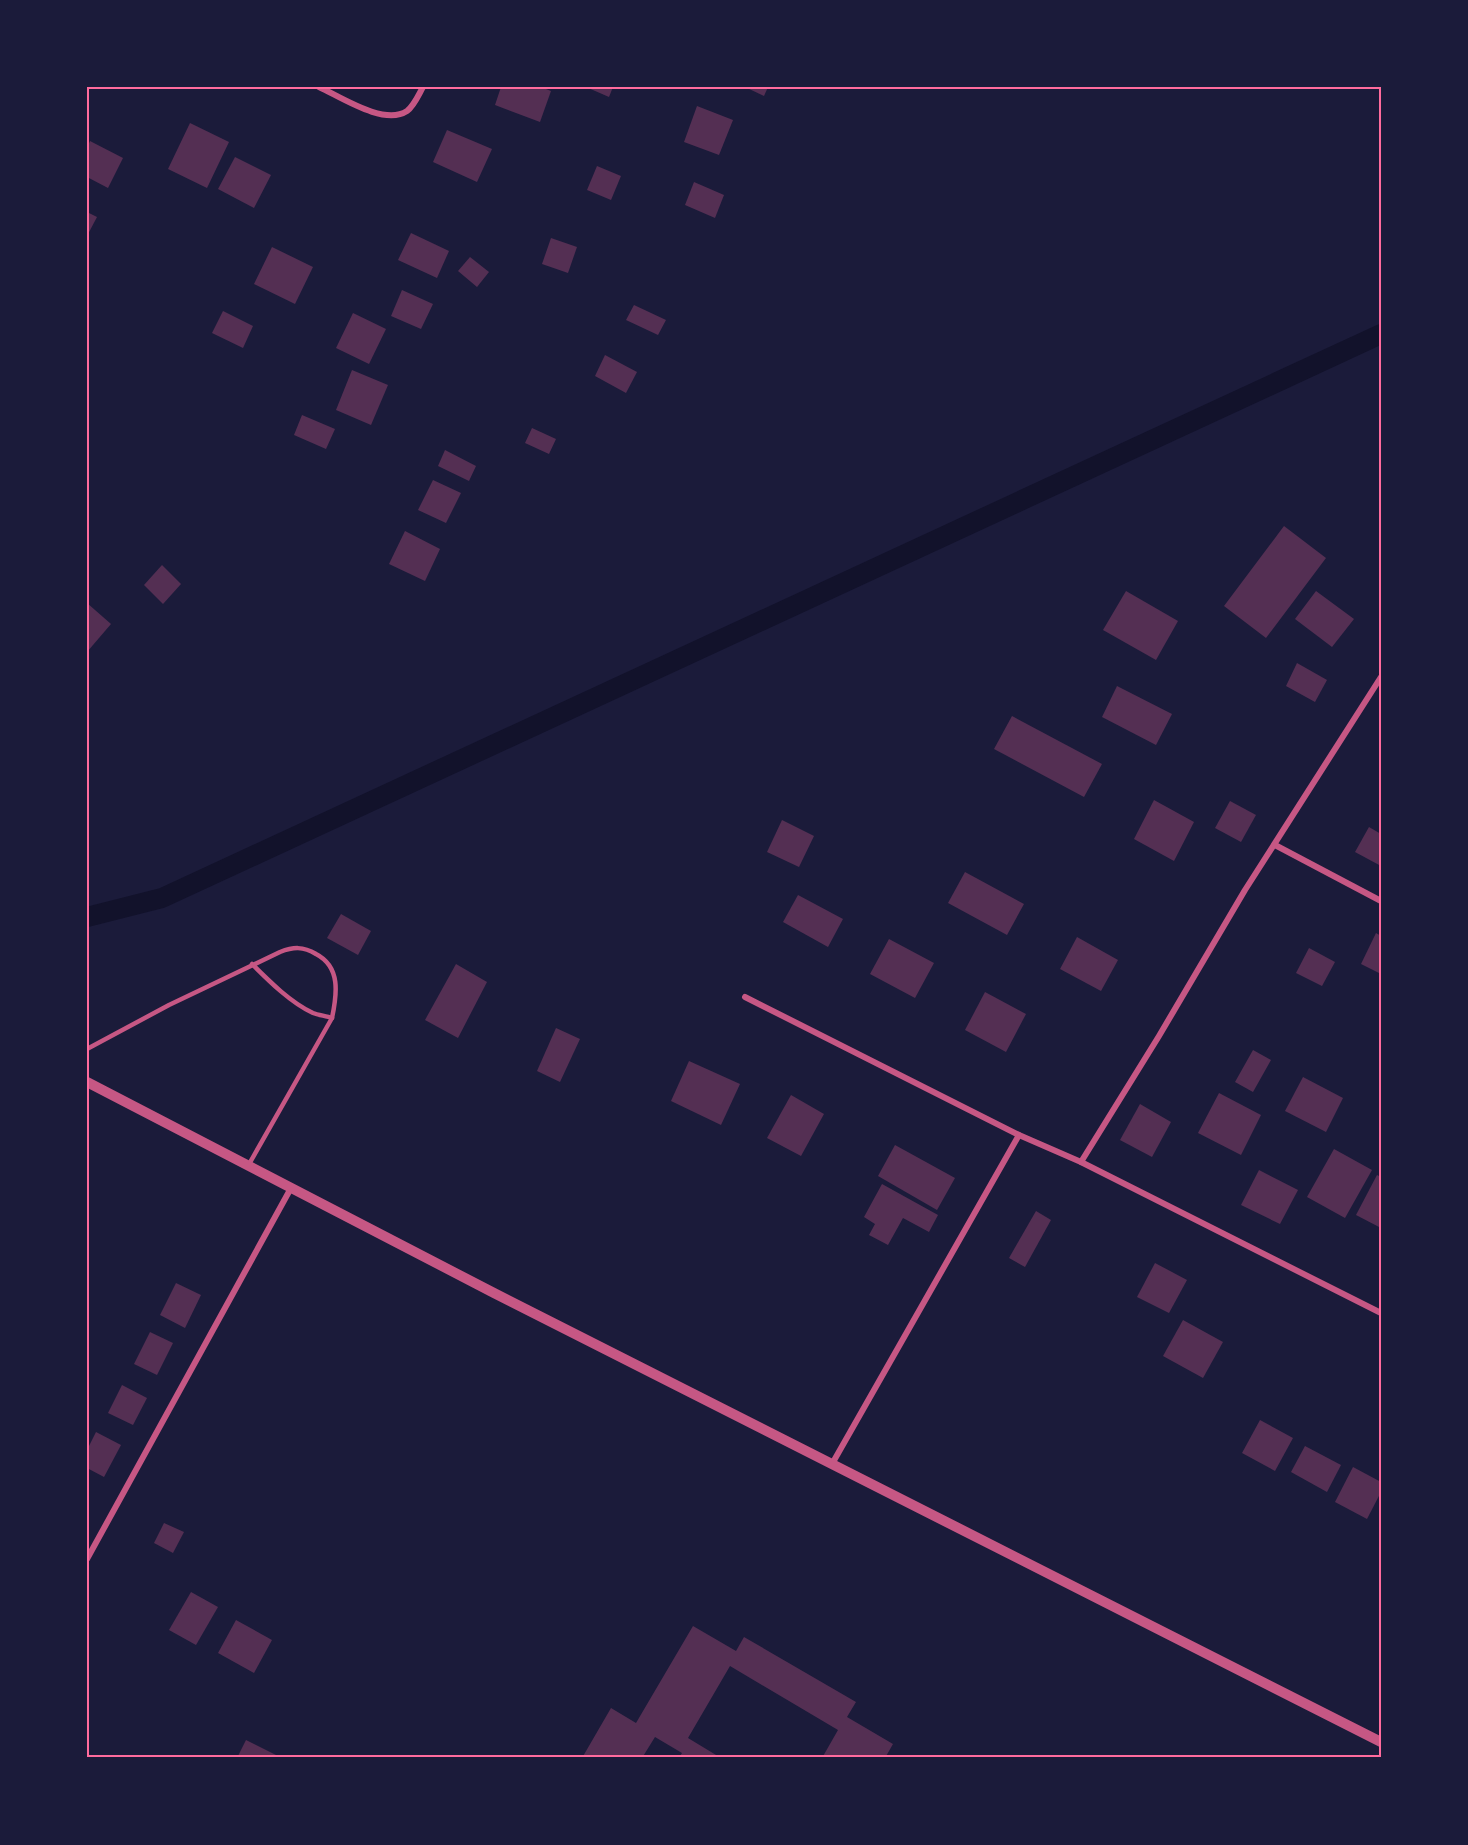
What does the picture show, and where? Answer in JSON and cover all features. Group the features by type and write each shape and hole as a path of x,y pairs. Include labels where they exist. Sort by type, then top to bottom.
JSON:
{"street":[{"path":"319,87 372,112 397,115 410,110 423,87"},
{"path":"1081,1162 1245,890 1381,677"},
{"path":"1275,845 1381,901"},
{"path":"745,997 1018,1135 1081,1162 1381,1313"},
{"path":"87,1082 494,1293 1381,1742"},
{"path":"832,1464 1018,1135"},
{"path":"87,1559 291,1188"}],"lane":[{"path":"87,1049 169,1005 292,947 308,949 326,959 335,976 336,999 332,1018 248,1166"},
{"path":"252,964 268,981 297,1002 314,1013 332,1018"}],"building":[{"path":"501,87 541,87 551,91 540,122 495,105"},
{"path":"586,87 613,87 609,97"},
{"path":"745,87 768,87 764,96"},
{"path":"697,106 733,120 719,155 684,142"},
{"path":"190,123 229,142 207,188 168,169"},
{"path":"447,130 492,149 477,182 433,162"},
{"path":"90,141 123,158 108,188 87,177 87,148"},
{"path":"235,157 271,175 254,208 218,189"},
{"path":"597,166 621,176 611,200 587,190"},
{"path":"694,182 724,195 715,218 685,205"},
{"path":"87,212 97,217 87,236"},
{"path":"411,233 449,251 437,278 398,260"},
{"path":"551,238 577,247 568,273 542,264"},
{"path":"272,247 313,267 295,304 254,284"},
{"path":"470,257 489,272 477,287 458,271"},
{"path":"402,290 433,304 421,329 391,316"},
{"path":"634,305 666,320 658,335 626,320"},
{"path":"223,311 253,326 243,348 212,333"},
{"path":"353,313 386,329 369,364 336,348"},
{"path":"605,355 637,372 626,393 595,376"},
{"path":"352,370 388,385 371,425 336,410"},
{"path":"302,415 335,429 326,449 294,435"},
{"path":"532,428 556,439 549,454 525,443"},
{"path":"445,450 476,466 469,481 438,466"},
{"path":"433,480 461,493 446,523 418,510"},
{"path":"1284,526 1326,558 1266,638 1224,606"},
{"path":"405,531 440,549 425,581 389,564"},
{"path":"162,565 181,584 163,604 144,585"},
{"path":"1126,591 1178,621 1156,660 1103,630"},
{"path":"1316,591 1354,619 1332,647 1295,619"},
{"path":"87,603 111,624 87,652"},
{"path":"1297,663 1327,680 1315,702 1286,686"},
{"path":"1117,686 1172,714 1156,745 1102,717"},
{"path":"1012,716 1102,764 1084,797 994,749"},
{"path":"1154,800 1194,822 1174,861 1134,839"},
{"path":"1230,801 1256,815 1241,842 1215,828"},
{"path":"782,820 814,836 799,867 767,852"},
{"path":"1369,827 1381,834 1381,866 1355,852"},
{"path":"965,872 1024,904 1007,935 948,903"},
{"path":"798,895 843,919 828,947 783,922"},
{"path":"341,914 371,931 358,955 327,938"},
{"path":"1376,933 1381,936 1381,974 1361,964"},
{"path":"1077,937 1118,960 1101,991 1060,969"},
{"path":"889,939 934,963 915,998 870,974"},
{"path":"1309,948 1335,962 1322,986 1296,973"},
{"path":"456,964 487,982 458,1038 425,1020"},
{"path":"985,992 1026,1014 1006,1052 965,1030"},
{"path":"556,1028 580,1039 560,1082 537,1071"},
{"path":"1253,1050 1271,1060 1253,1092 1235,1082"},
{"path":"689,1061 740,1084 721,1125 671,1101"},
{"path":"1303,1077 1343,1098 1326,1132 1285,1111"},
{"path":"1219,1093 1261,1115 1241,1155 1198,1133"},
{"path":"791,1095 824,1114 801,1156 767,1138"},
{"path":"1140,1104 1171,1122 1152,1157 1120,1140"},
{"path":"895,1145 955,1178 937,1210 878,1176"},
{"path":"1334,1149 1372,1170 1345,1218 1307,1197"},
{"path":"1259,1170 1298,1190 1280,1224 1241,1205"},
{"path":"1377,1175 1381,1177 1381,1228 1356,1215"},
{"path":"882,1184 938,1215 929,1232 903,1218 888,1245 869,1235 875,1224 864,1217"},
{"path":"1036,1211 1051,1220 1025,1267 1009,1258"},
{"path":"1155,1263 1187,1280 1169,1313 1137,1297"},
{"path":"176,1283 201,1295 185,1328 160,1315"},
{"path":"1183,1320 1223,1342 1203,1378 1163,1356"},
{"path":"150,1332 173,1343 157,1375 134,1364"},
{"path":"122,1385 147,1398 133,1425 108,1413"},
{"path":"1260,1420 1293,1438 1275,1471 1242,1453"},
{"path":"96,1432 121,1445 104,1477 87,1468 87,1450"},
{"path":"1305,1446 1341,1465 1327,1492 1291,1472"},
{"path":"1353,1467 1381,1482 1381,1492 1367,1519 1335,1502"},
{"path":"164,1523 184,1532 173,1553 154,1543"},
{"path":"191,1592 218,1607 196,1645 169,1630"},
{"path":"236,1620 272,1640 254,1673 218,1653"},
{"path":"693,1626 736,1651 744,1637 856,1702 847,1717 893,1744 885,1758 822,1758 838,1730 730,1666 688,1738 721,1758 679,1758 682,1753 655,1737 642,1758 582,1758 611,1708 636,1723"},
{"path":"246,1740 282,1758 237,1758"}],"waterway":[{"path":"87,917 162,898 1381,334"}]}
